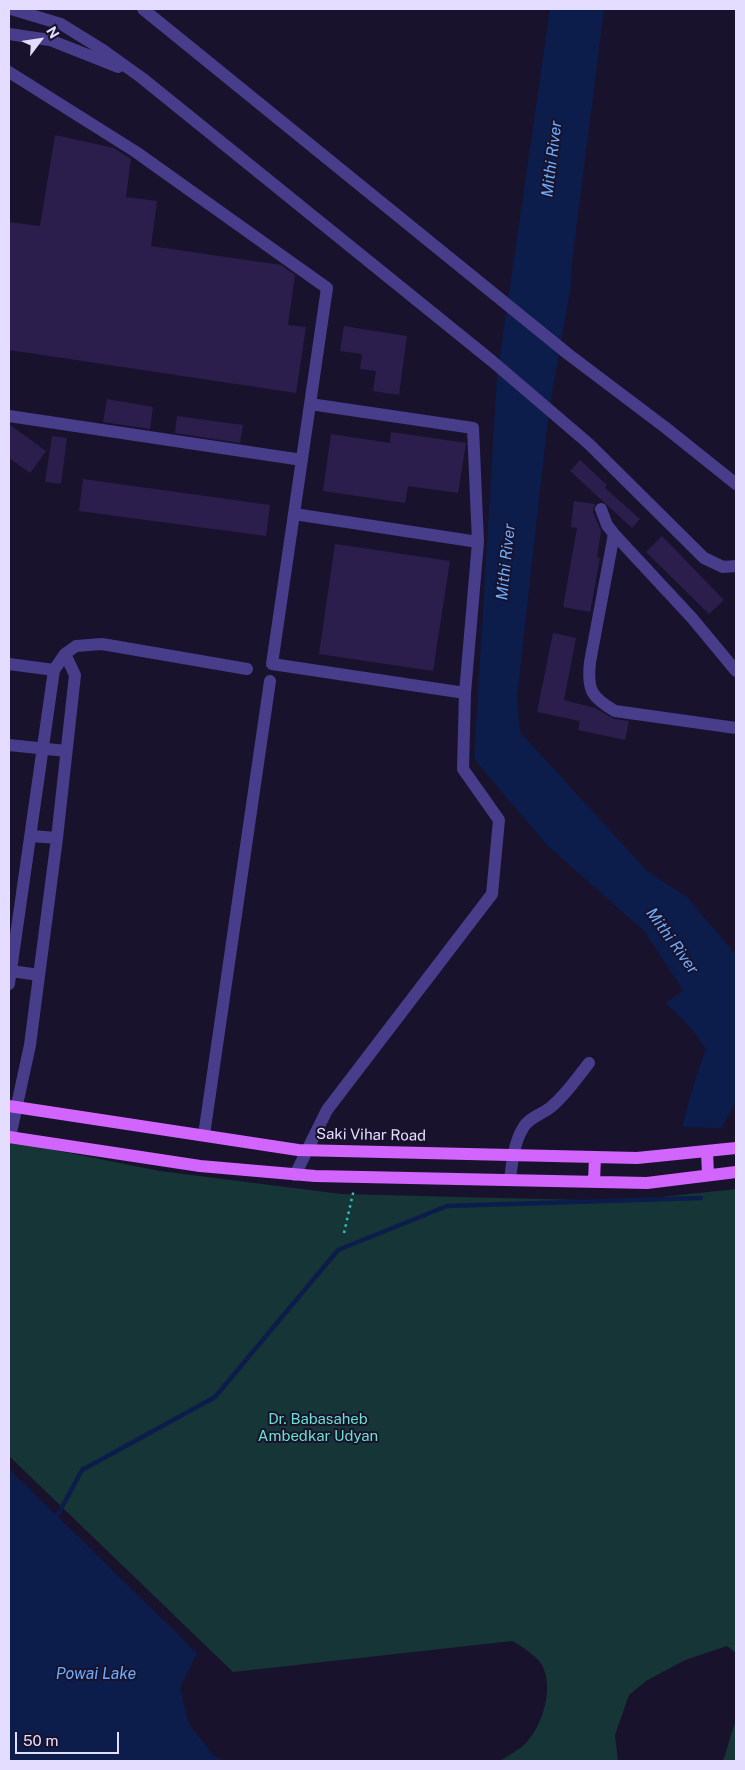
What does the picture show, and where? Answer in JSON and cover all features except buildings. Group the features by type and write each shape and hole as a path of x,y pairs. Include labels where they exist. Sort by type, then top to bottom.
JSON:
{"main road":[{"name":"Saki Vihar Road","path":"12,1107 306,1150 637,1158 736,1148"},
{"path":"9,1137 200,1166 355,1177 647,1183 736,1172"},
{"path":"707,1151 708,1175"},
{"path":"594,1182 595,1157"}],"street":[{"path":"11,9 61,24 103,50 142,78 492,361 589,444 704,558 723,567 736,566"},
{"path":"143,9 568,354 736,484"},
{"path":"9,34 50,40 142,78"},
{"path":"9,72 136,152 327,288 272,664 465,693"},
{"path":"294,1174 326,1110 492,894 499,820 463,769 465,693 478,542 473,428 310,404"},
{"path":"9,416 302,460"},
{"path":"601,509 607,525 614,534 692,618 736,671"},
{"path":"294,514 478,542"},
{"path":"614,534 590,662 588,678 592,690 599,701 615,711 736,728"},
{"path":"39,975 10,977 54,670 65,654 76,646 102,644 247,669"},
{"path":"9,1137 12,1107 30,1045 57,838 75,675 65,654"},
{"path":"9,664 54,670"},
{"path":"204,1135 270,682"},
{"path":"9,745 66,751"},
{"path":"31,836 57,838"},
{"path":"510,1180 513,1155 524,1126 564,1096 589,1063"}],"path":[{"path":"344,1233 354,1194 355,1177"}],"green space":[{"name":"Dr. Babasaheb Ambedkar Udyan","path":"9,1141 160,1171 341,1194 623,1201 736,1189 736,1653 727,1646 685,1660 646,1681 629,1695 615,1735 618,1761 500,1761 525,1744 531,1736 541,1717 547,1695 547,1684 542,1665 533,1655 512,1641 233,1672 9,1456"},
{"path":"736,1719 736,1761 723,1761"}],"water":[{"name":"Mithi River","path":"550,9 604,9 572,262 571,285 549,411 517,697 520,732 647,871 687,897 736,955 736,1103 721,1128 682,1127 695,1079 706,1049 692,1029 666,1003 683,990 644,931 548,846 474,759 497,377"},
{"name":"Powai Lake","path":"9,1469 197,1653 180,1688 189,1724 214,1756 224,1761 9,1761"}],"waterway":[{"path":"55,1520 82,1470 215,1397 338,1250 447,1206 701,1198"}]}
